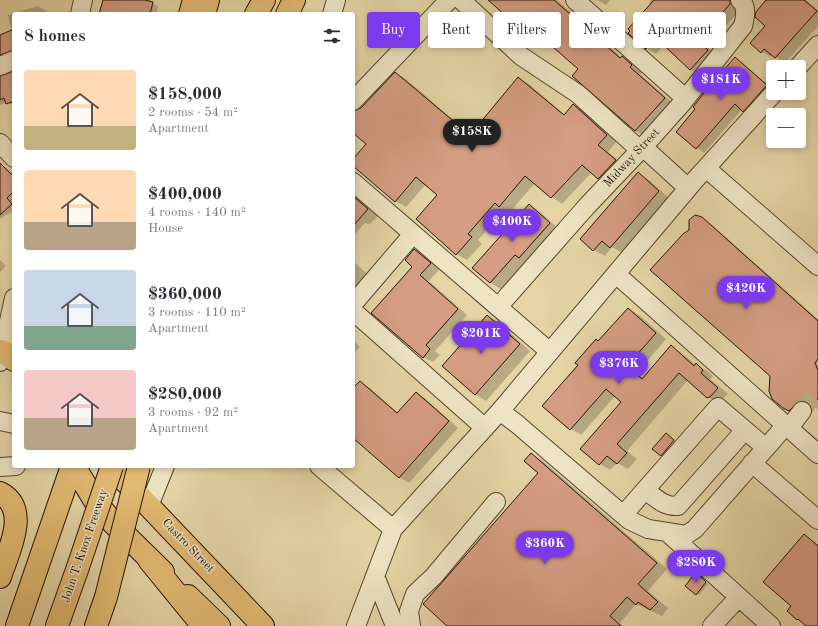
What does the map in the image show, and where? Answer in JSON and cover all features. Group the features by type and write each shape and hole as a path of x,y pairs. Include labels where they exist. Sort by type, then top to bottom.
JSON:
{"main road":[{"path":"191,12 194,0"},
{"path":"205,12 208,0"},
{"path":"251,12 256,0"},
{"path":"257,12 264,0"},
{"path":"288,12 294,0"},
{"path":"17,626 72,468"},
{"path":"74,468 95,501 114,524 149,560 219,626"},
{"name":"John T. Knox Freeway","path":"57,626 112,468"},
{"name":"Castro Street","path":"115,468 263,626"},
{"path":"96,626 106,597 138,468"},
{"path":"0,492 13,506 16,524 0,577"},
{"path":"149,560 203,626"},
{"path":"102,626 106,597"}],"street":[{"path":"80,12 83,0"},
{"path":"333,12 336,0"},
{"path":"355,99 449,0"},
{"path":"461,0 521,56 578,94 688,188"},
{"path":"575,0 685,98"},
{"name":"Midway Street","path":"498,307 587,206 642,149 743,26 746,14 743,2 740,0"},
{"path":"804,60 818,45"},
{"path":"0,66 12,61"},
{"path":"360,625 375,576 393,529 500,412 688,188 768,100"},
{"path":"0,143 12,156"},
{"path":"706,168 818,266"},
{"path":"355,184 550,352"},
{"path":"355,302 414,234"},
{"path":"616,274 818,452"},
{"path":"6,353 12,312"},
{"path":"355,313 485,428"},
{"path":"623,515 718,407 766,448"},
{"path":"500,412 517,424 623,515 648,529 686,535 696,529 766,448 802,411"},
{"path":"0,421 12,424"},
{"path":"645,490 668,506 678,506 746,430"},
{"path":"752,464 818,520"},
{"path":"0,468 12,466"},
{"path":"149,506 164,468"},
{"path":"320,468 393,529"},
{"path":"411,626 408,611 415,594 434,576 496,502"},
{"path":"668,532 771,626"},
{"path":"375,576 395,626"},
{"path":"712,626 740,597"}],"building":[{"path":"103,0 145,0 153,2 150,12 100,12"},
{"path":"488,0 554,0 569,13 569,48 609,48 620,58 622,56 632,65 630,67 665,98 635,131 572,76 578,69 554,48 561,48 561,12 502,12"},
{"path":"654,0 730,0 730,4 723,12 643,12"},
{"path":"766,0 804,0 817,11 775,58 764,49 761,53 750,43 765,26 755,17 756,12"},
{"path":"633,23 633,37 628,33 630,31 628,29"},
{"path":"12,30 12,51 0,55 0,35"},
{"path":"667,48 706,48 708,50 690,70"},
{"path":"735,57 766,84 766,86 743,112 735,104 696,149 676,132 695,109 693,107"},
{"path":"12,72 12,102 6,104 4,98 0,100 0,76"},
{"path":"395,72 470,135 518,77 564,115 573,104 607,135 598,145 616,160 598,179 582,165 551,198 525,176 499,207 495,203 468,234 472,237 456,255 416,219 437,195 416,177 395,202 355,168 355,157 366,144 355,135 355,110 361,108"},
{"path":"0,163 12,175 12,193 7,198 12,204 0,215"},
{"path":"638,172 659,191 610,248 602,241 593,251 580,239"},
{"path":"355,198 368,209 355,224"},
{"path":"529,204 550,223 519,258 515,255 490,283 472,268"},
{"path":"695,215 702,217 818,321 818,359 815,363 818,370 818,399 811,406 803,401 798,402 789,411 772,399 769,391 770,376 650,270 683,234 689,230 689,220"},
{"path":"414,249 431,263 420,275 458,309 426,345 430,349 423,358 371,313 412,267 405,260"},
{"path":"628,308 656,333 627,366 642,379 671,345 694,366 696,363 703,370 701,373 718,388 710,397 707,398 679,373 617,444 627,453 617,464 607,456 599,465 580,449 621,402 606,389 570,430 542,406 578,365 575,363 596,339 598,341"},
{"path":"487,315 520,344 475,395 442,366"},
{"path":"360,381 397,413 416,392 449,421 399,478 355,440 355,386"},
{"path":"666,433 674,440 661,456 652,449"},
{"path":"531,453 657,563 638,584 658,602 650,610 638,602 636,605 627,597 610,616 621,626 447,626 423,604 538,473 524,461"},
{"path":"804,534 818,546 818,626 806,626 798,619 797,620 787,611 791,606 763,582"},
{"path":"696,572 706,582 696,595 685,586"}],"tunnel":[{"path":"802,411 818,389"}]}
